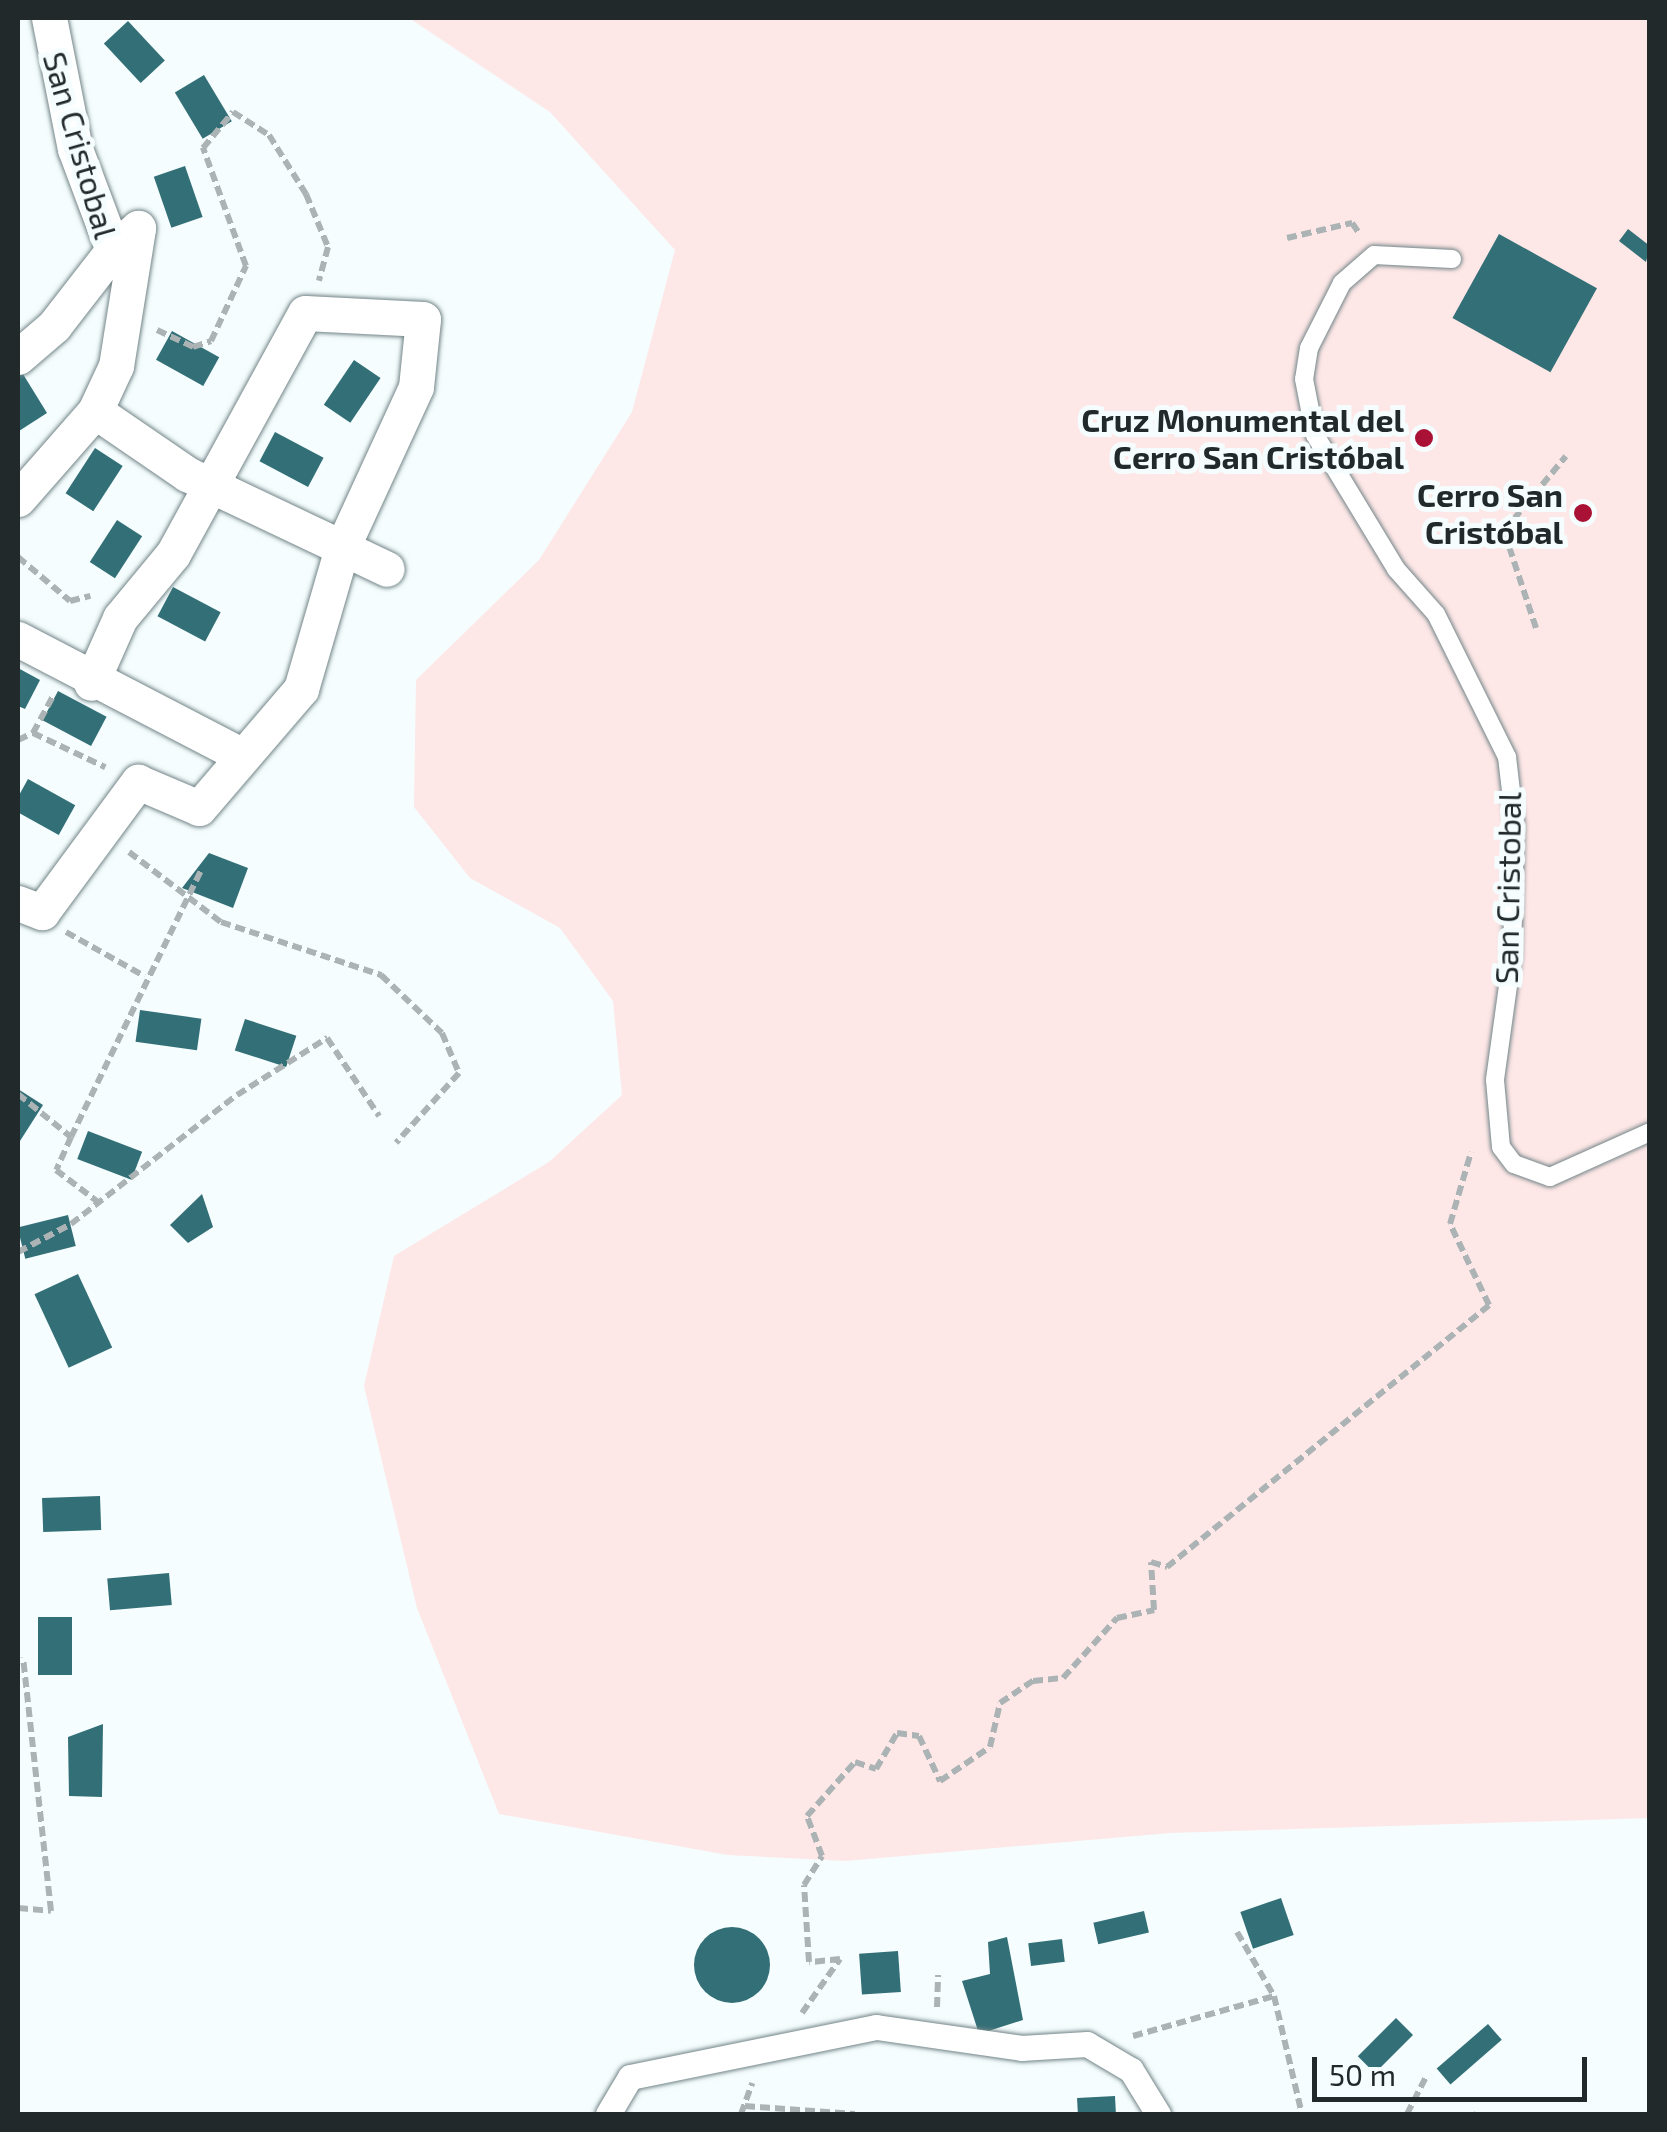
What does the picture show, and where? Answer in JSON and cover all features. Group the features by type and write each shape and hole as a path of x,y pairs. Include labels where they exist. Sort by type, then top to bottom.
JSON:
{"street":[{"name":"San Cristobal","path":"18,357 54,326 112,250 75,149 49,18"},
{"path":"18,499 95,411 116,366 138,228 112,250"},
{"path":"30,908 104,833 138,782 198,808 239,754 301,688 342,548 416,387 423,318 305,313 174,554 120,618 79,677"},
{"path":"95,411 211,484 386,570"},
{"path":"18,639 79,677 239,754"},
{"path":"608,2114 630,2077 792,2039 876,2027 1021,2048 1087,2044 1131,2070 1158,2114"}],"lane":[{"path":"1374,255 1452,258"},
{"name":"San Cristobal","path":"1374,255 1342,283 1304,380 1315,436 1342,486 1436,614 1507,757 1515,825 1512,957 1494,1080 1501,1146 1514,1164 1550,1177 1650,1132"}],"path":[{"path":"144,324 193,346 210,342 246,266 203,148 233,112 269,135 326,234 326,265 305,313"},
{"path":"1287,238 1352,223 1374,255"},
{"path":"1536,628 1504,531 1566,456"},
{"path":"18,558 70,601 99,590"},
{"path":"18,740 33,733 79,677"},
{"path":"33,733 138,782"},
{"path":"104,833 221,922 380,976 442,1033 459,1073 396,1143"},
{"path":"98,1202 56,1170 144,976 201,871"},
{"path":"30,908 144,976"},
{"path":"18,1252 98,1202 327,1038 379,1116"},
{"path":"18,1094 71,1137"},
{"path":"792,2039 807,1997 840,1960 809,1962 804,1885 822,1856 807,1816 855,1762 876,1769 897,1734 918,1736 940,1781 990,1747 1000,1703 1033,1681 1063,1678 1117,1618 1154,1610 1151,1562 1167,1568 1489,1305 1450,1224 1470,1152"},
{"path":"18,1908 51,1911 22,1658"},
{"path":"1236,1932 1274,1996 1302,2114"},
{"path":"1087,2044 1274,1996"},
{"path":"1406,2114 1426,2075"},
{"path":"745,2106 855,2114"}],"shaded area":[{"path":"409,18 1649,18 1649,1818 1170,1833 845,1861 728,1855 499,1814 417,1608 364,1386 394,1256 549,1162 622,1095 613,1001 560,928 470,878 414,807 416,680 539,560 632,412 675,250 550,112"}],"building":[{"path":"128,21 165,60 141,83 104,44"},
{"path":"204,75 232,121 203,139 175,93"},
{"path":"185,166 203,217 171,228 154,177"},
{"path":"1628,229 1650,246 1646,262 1619,241"},
{"path":"1499,234 1597,288 1550,372 1452,318"},
{"path":"172,331 219,357 203,386 156,360"},
{"path":"354,360 381,378 350,423 324,405"},
{"path":"18,366 47,413 19,431 18,428"},
{"path":"275,432 324,458 308,487 260,461"},
{"path":"95,448 123,466 93,511 66,493"},
{"path":"117,520 142,536 115,578 90,562"},
{"path":"173,587 221,612 205,641 158,616"},
{"path":"18,668 40,680 25,709 18,706"},
{"path":"58,691 107,717 91,746 43,720"},
{"path":"28,779 75,805 59,835 18,812 18,797"},
{"path":"209,853 248,868 233,908 182,888"},
{"path":"140,1010 201,1019 197,1050 136,1042"},
{"path":"245,1019 296,1036 286,1067 235,1050"},
{"path":"18,1089 43,1105 20,1141 18,1140"},
{"path":"88,1131 142,1152 131,1180 77,1159"},
{"path":"202,1194 213,1227 188,1243 170,1225"},
{"path":"68,1215 76,1246 25,1259 18,1227"},
{"path":"78,1274 112,1347 69,1368 34,1294"},
{"path":"100,1496 101,1530 43,1532 42,1498"},
{"path":"169,1573 172,1605 110,1610 107,1578"},
{"path":"38,1617 72,1617 72,1675 38,1675"},
{"path":"103,1724 102,1797 69,1796 68,1737"},
{"path":"1281,1898 1294,1935 1253,1949 1240,1912"},
{"path":"1144,1911 1149,1932 1098,1944 1093,1923"},
{"path":"732,1927 759,1938 770,1965 759,1992 732,2003 705,1992 694,1965 705,1938"},
{"path":"1007,1937 1023,2020 979,2034 962,1981 990,1974 988,1942"},
{"path":"1062,1939 1065,1962 1031,1966 1028,1943"},
{"path":"898,1951 901,1992 862,1995 859,1954"},
{"path":"1396,2018 1413,2035 1375,2073 1358,2056"},
{"path":"1488,2024 1502,2040 1450,2084 1437,2069"},
{"path":"1115,2096 1116,2114 1078,2114 1077,2098"}],"place":[{"name":"Cruz Monumental del Cerro San Cristóbal","path":"1424,438"},
{"name":"Cerro San Cristóbal","path":"1583,513"}]}
